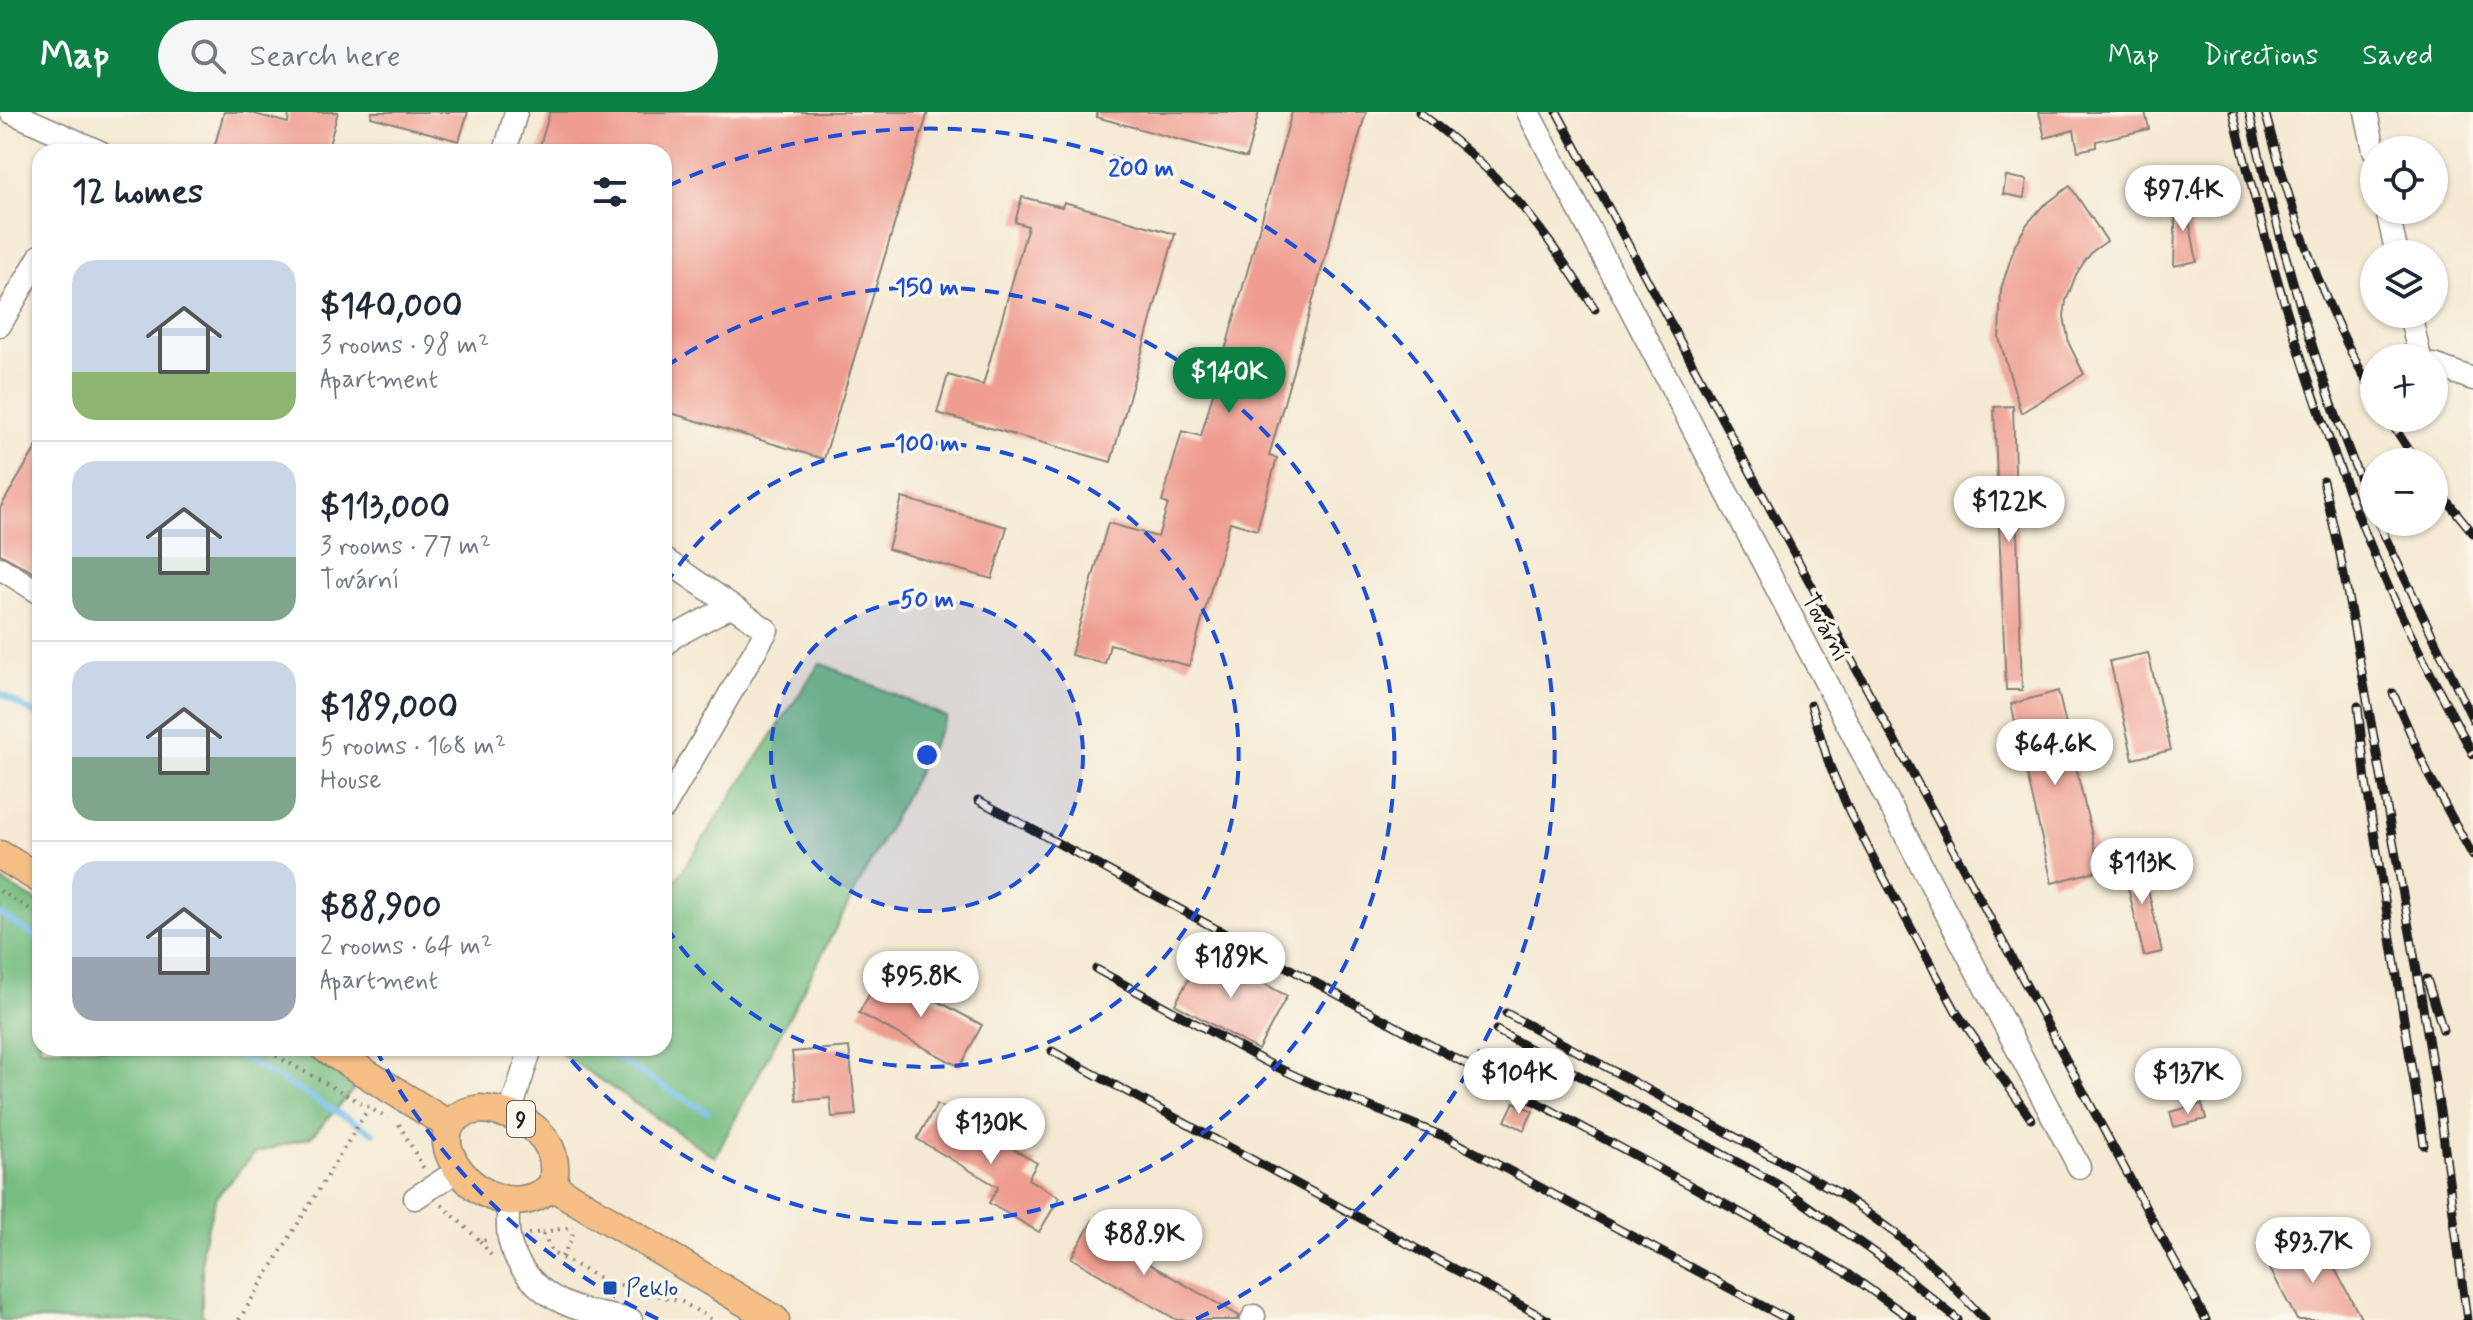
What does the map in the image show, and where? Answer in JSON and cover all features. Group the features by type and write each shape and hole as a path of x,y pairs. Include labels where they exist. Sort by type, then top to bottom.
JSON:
{"main road":[{"path":"0,855 32,874"},
{"path":"339,1056 449,1125 447,1148 457,1171 471,1184 490,1195 508,1200 528,1200 552,1186 775,1320"},
{"name":"9","path":"449,1125 466,1111 480,1109 510,1113 537,1130 551,1151 555,1162 552,1186"}],"street":[{"path":"11,112 82,144"},
{"path":"507,144 516,112"},
{"name":"Tovární","path":"1528,112 2079,1167"},
{"path":"2366,112 2371,136"},
{"path":"0,325 32,270"},
{"path":"2448,370 2473,379"},
{"path":"672,565 767,630 672,794"},
{"path":"0,568 32,588"},
{"path":"672,638 731,606"},
{"path":"510,1113 528,1056"},
{"path":"415,1198 457,1171"},
{"path":"508,1200 512,1250 519,1265 541,1288 564,1303 631,1320"}],"path":[{"path":"0,891 32,910"},
{"path":"239,1320 383,1082"},
{"path":"562,1257 573,1230"}],"green space":[{"path":"820,663 947,717 715,1157 564,1056 672,1056 672,886"},
{"path":"0,880 32,898 32,1056 308,1056 328,1067 354,1089 311,1137 255,1153 216,1197 202,1247 202,1315 209,1320 0,1320"}],"building":[{"path":"224,112 247,112 288,123 289,112 338,112 329,144 215,144"},
{"path":"372,112 468,112 459,141 371,117"},
{"path":"550,112 928,112 824,459 672,413 672,144 540,144"},
{"path":"1097,112 1259,112 1246,158 1096,117"},
{"path":"1292,112 1366,112 1269,456 1277,458 1257,530 1230,522 1189,666 1110,644 1105,664 1071,655 1108,523 1158,537 1168,504 1162,502 1182,431 1201,436"},
{"path":"2039,112 2145,112 2149,129 2096,141 2096,147 2078,151 2074,130 2045,138"},
{"path":"2006,176 2027,180 2024,198 2003,194"},
{"path":"2070,186 2107,241 2084,262 2066,301 2064,316 2069,344 2084,374 2021,413 1999,338 2001,289 2015,245 2027,224 2042,207"},
{"path":"2176,189 2183,189 2197,261 2174,266"},
{"path":"1022,197 1062,207 1064,202 1175,234 1111,462 937,413 948,375 983,385 1028,226 1015,222"},
{"path":"2013,406 2022,690 2006,690 1994,407"},
{"path":"32,454 32,572 0,554 0,508"},
{"path":"902,498 1007,527 992,579 888,549"},
{"path":"2148,653 2171,750 2133,759 2110,661"},
{"path":"2058,691 2100,870 2052,883 2011,704"},
{"path":"2141,857 2162,952 2144,956 2122,862"},
{"path":"1204,951 1287,996 1258,1050 1175,1004"},
{"path":"882,971 982,1025 960,1067 859,1013"},
{"path":"849,1047 856,1115 832,1117 830,1098 797,1101 792,1052"},
{"path":"1514,1102 1533,1111 1524,1130 1505,1121"},
{"path":"937,1104 1037,1163 1028,1179 1060,1197 1039,1232 989,1203 998,1187 917,1139"},
{"path":"2202,1104 2206,1119 2174,1127 2170,1112"},
{"path":"1093,1220 1137,1245 1132,1254 1239,1316 1238,1320 1177,1320 1071,1258"},
{"path":"2318,1237 2362,1320 2297,1320 2268,1265"}],"waterway":[{"path":"0,693 32,712"},
{"path":"0,914 32,934"},
{"path":"240,1056 373,1133"},
{"path":"612,1056 707,1112"}],"railway":[{"path":"1419,112 1467,151 1523,207 1595,309"},
{"path":"1557,112 2206,1320"},
{"path":"2233,112 2281,293 2341,471 2398,607 2473,754"},
{"path":"2249,112 2303,315 2360,479"},
{"path":"2265,112 2310,257 2360,370"},
{"path":"2397,432 2408,448"},
{"path":"2323,481 2340,554 2416,965 2440,1111 2467,1320"},
{"path":"2448,502 2473,533"},
{"path":"2385,536 2473,720"},
{"path":"2393,693 2429,776 2473,856"},
{"path":"1811,705 1829,764 1877,865 1957,1013 2031,1119"},
{"path":"2358,706 2366,782 2424,1145"},
{"path":"978,800 1780,1234 1847,1273 1913,1320"},
{"path":"1096,969 1266,1062 1448,1138 1789,1320"},
{"path":"2427,979 2443,1030"},
{"path":"1506,1013 1841,1194 1896,1234 1941,1273 1985,1320"},
{"path":"1496,1030 1777,1184 1897,1269 1958,1320"},
{"path":"1052,1051 1548,1320"}],"place":[{"name":"Peklo","path":"610,1288"}]}
